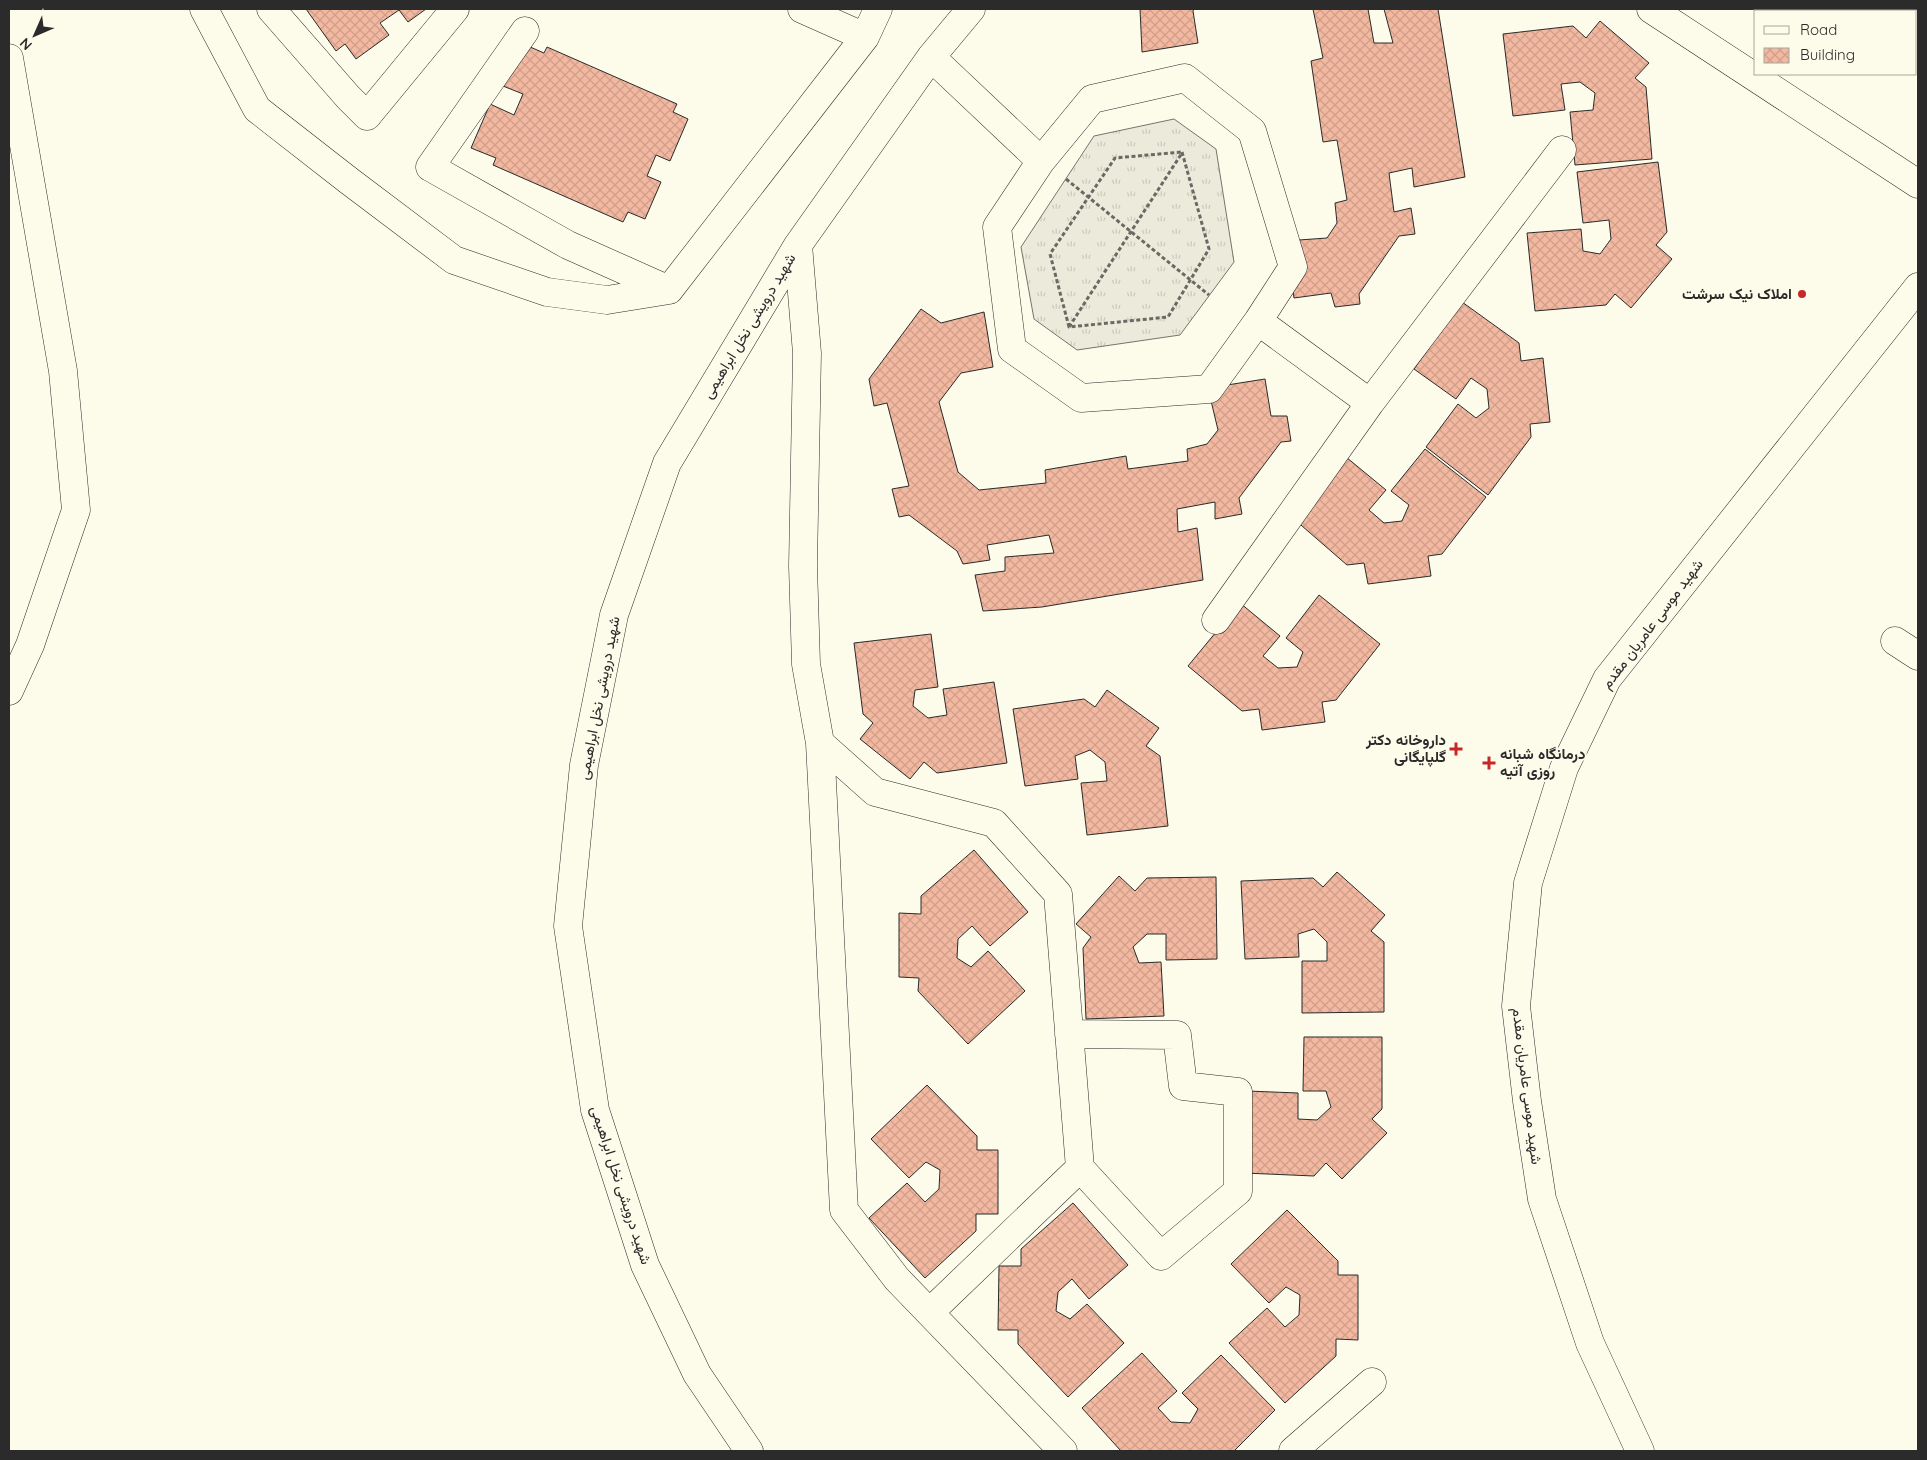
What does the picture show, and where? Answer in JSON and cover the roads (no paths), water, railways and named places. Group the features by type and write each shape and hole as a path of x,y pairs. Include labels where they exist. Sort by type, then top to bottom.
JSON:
{"main road":[{"path":"204,9 257,109 454,260 547,292 606,300 669,290 864,36 878,9"},
{"path":"271,9 367,116 454,9"},
{"path":"802,9 864,36"},
{"name":"شهید درویشی نخل ابراهیمی","path":"749,1451 697,1374 645,1265 595,1110 568,926 584,765 614,615 667,463 798,245 931,57 970,9"},
{"path":"1651,9 1918,184"},
{"path":"525,31 430,167 568,245 669,290"},
{"path":"931,57 1041,161"},
{"path":"9,58 63,371 76,510 30,645 9,691"},
{"path":"1185,78 1252,131 1293,267 1258,321 1209,389 1081,398 1012,349 997,227 1041,161 1092,99 1185,78"},
{"path":"1216,620 1370,403 1562,150"},
{"path":"798,245 807,353 803,566 806,664 820,743 844,1210 897,1279 1063,1451"},
{"name":"شهید موسی عامریان مقدم","path":"1640,1451 1590,1343 1542,1199 1527,1101 1516,1006 1528,883 1564,768 1607,679 1918,287"},
{"path":"1258,321 1370,403"},
{"path":"1896,640 1918,656"},
{"path":"820,743 874,792 994,824 1058,894 1069,1034 1080,1168 1161,1256 1238,1191 1238,1092 1183,1086 1177,1035 1069,1034"},
{"path":"930,1312 1080,1168"},
{"path":"1293,1451 1372,1382"}],"place":[{"name":"املاک نیک سرشت","path":"1802,294"},
{"name":"داروخانه دکتر گلپایگانی","path":"1456,749"},
{"name":"درمانگاه شبانه روزی آتیه","path":"1489,763"}]}
